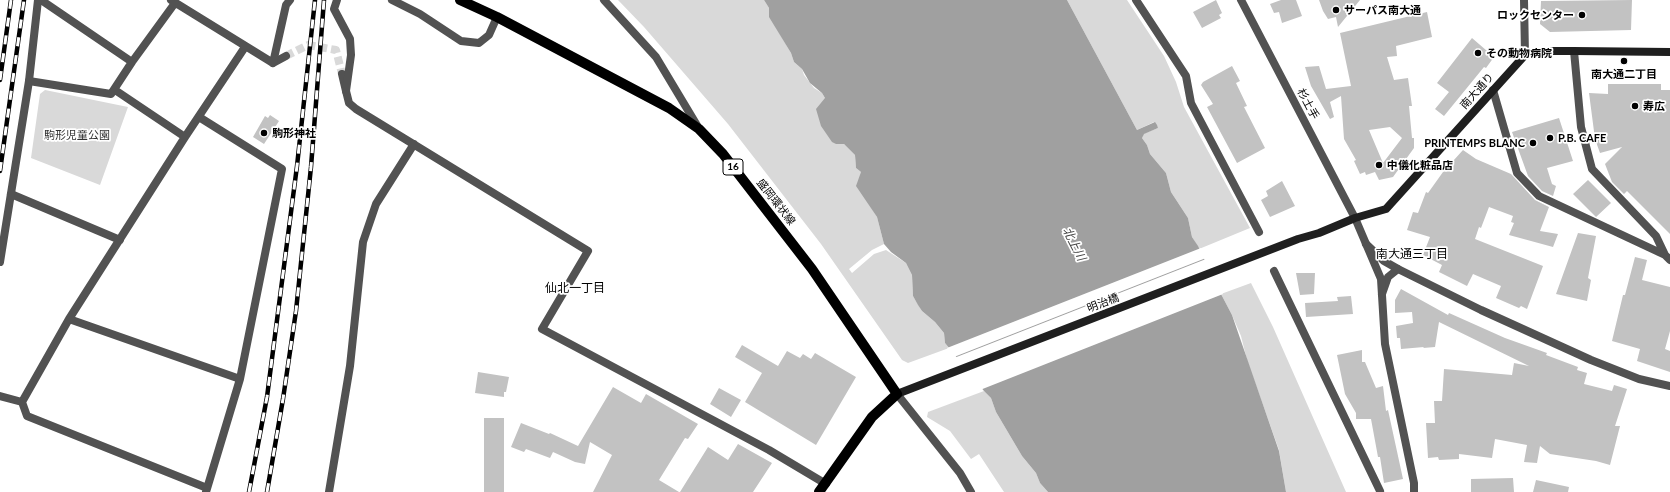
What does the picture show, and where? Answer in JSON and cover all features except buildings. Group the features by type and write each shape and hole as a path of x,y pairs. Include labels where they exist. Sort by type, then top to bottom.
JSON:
{"main road":[{"name":"盛岡環状線","path":"460,0 497,17 669,108 699,129 723,154 812,269 897,394"},
{"path":"1525,55 1546,52 1574,51 1670,52"},
{"name":"南大通り","path":"1298,239 1319,234 1355,218 1386,209 1525,55"},
{"name":"明治橋","path":"897,394 1298,239"},
{"path":"819,492 872,417 897,394"}],"street":[{"path":"0,262 29,81 40,0 132,62"},
{"path":"273,63 286,5 290,0"},
{"path":"337,0 334,9 350,39 351,55 346,91"},
{"path":"392,0 420,14 461,41 479,43 489,36 497,17"},
{"path":"604,0 656,57 699,129"},
{"path":"1136,0 1186,76 1191,103 1259,232"},
{"name":"杉土手","path":"1242,0 1355,218 1381,279 1385,344 1414,492"},
{"path":"1524,0 1525,55"},
{"path":"29,81 111,94 173,2 273,63"},
{"path":"199,117 282,170 240,379 207,490 27,416 22,402 69,319 185,136 245,47"},
{"path":"1574,51 1581,127 1592,169 1656,236 1668,257"},
{"path":"273,63 286,56"},
{"path":"342,74 349,102 356,109 588,251 542,329 769,450 826,484"},
{"path":"115,90 185,136"},
{"path":"1493,90 1516,173 1539,196 1668,257"},
{"path":"329,492 350,366 363,242 376,204 414,144"},
{"path":"11,194 120,240"},
{"path":"1366,244 1384,261 1481,310 1591,360 1639,379 1670,386"},
{"path":"1382,294 1388,277 1398,269"},
{"path":"1274,271 1380,491"},
{"path":"69,319 240,379"},
{"path":"897,394 960,473 971,492"},
{"path":"0,396 22,402"}],"green space":[{"path":"618,0 764,0 769,8 770,17 791,53 794,62 802,69 804,75 814,88 822,93 825,98 836,144 844,144 855,155 856,168 861,172 860,179 869,204 877,217 884,244 872,250 849,269 852,273 874,254 886,250 906,263 912,275 913,296 922,311 935,322 944,333 945,343 949,348 908,363 902,360 821,244 728,124 644,27"},
{"path":"1067,0 1127,0 1164,56 1176,82 1184,107 1250,228 1199,249 1192,237 1188,218 1171,192 1166,173 1150,154 1147,145 1142,138 1143,134 1158,128 1154,122 1137,130"},
{"name":"駒形児童公園","path":"45,90 128,107 100,185 31,158 40,94"},
{"path":"1251,283 1273,327 1346,492 1286,492 1279,450 1247,360 1241,336 1221,294"},
{"path":"984,391 991,398 996,412 1022,456 1036,473 1040,483 1048,492 1004,492 979,454 971,459 950,431 927,417 928,412"}],"water":[{"name":"北上川","path":"764,0 1067,0 1137,130 1155,122 1157,125 1158,128 1144,134 1142,138 1147,145 1150,154 1166,173 1171,192 1188,218 1192,237 1198,246 1232,315 1279,451 1286,492 1048,492 1040,483 1036,473 1022,456 996,412 991,398 945,343 944,333 918,305 913,296 912,275 906,263 891,252 884,244 877,217 856,186 861,172 856,168 855,155 844,144 836,144 832,142 821,126 816,109 825,98 822,93 810,83 802,69 794,62 791,53 769,17 769,8"}],"pier":[{"path":"1201,248 1206,258 954,357 947,348"},
{"path":"1206,259 1223,294 980,390 954,358"}],"tunnel":[{"path":"286,56 308,45 336,50 342,74"}],"railway":[{"path":"0,80 11,0"},
{"path":"0,171 24,0"},
{"path":"249,492 267,397 297,166 315,0"},
{"path":"267,492 296,311 311,167 324,0"}],"place":[{"name":"サーパス南大通","path":"1336,10"},
{"name":"ロックセンター","path":"1582,15"},
{"name":"その動物病院","path":"1478,53"},
{"name":"南大通二丁目","path":"1624,61"},
{"name":"寿広","path":"1635,106"},
{"name":"駒形神社","path":"264,133"},
{"name":"P.B. CAFE","path":"1550,138"},
{"name":"PRINTEMPS BLANC","path":"1533,143"},
{"name":"中儀化粧品店","path":"1379,165"}],"district":[{"name":"南大通三丁目","path":"1412,254"},
{"name":"仙北一丁目","path":"575,288"}]}
